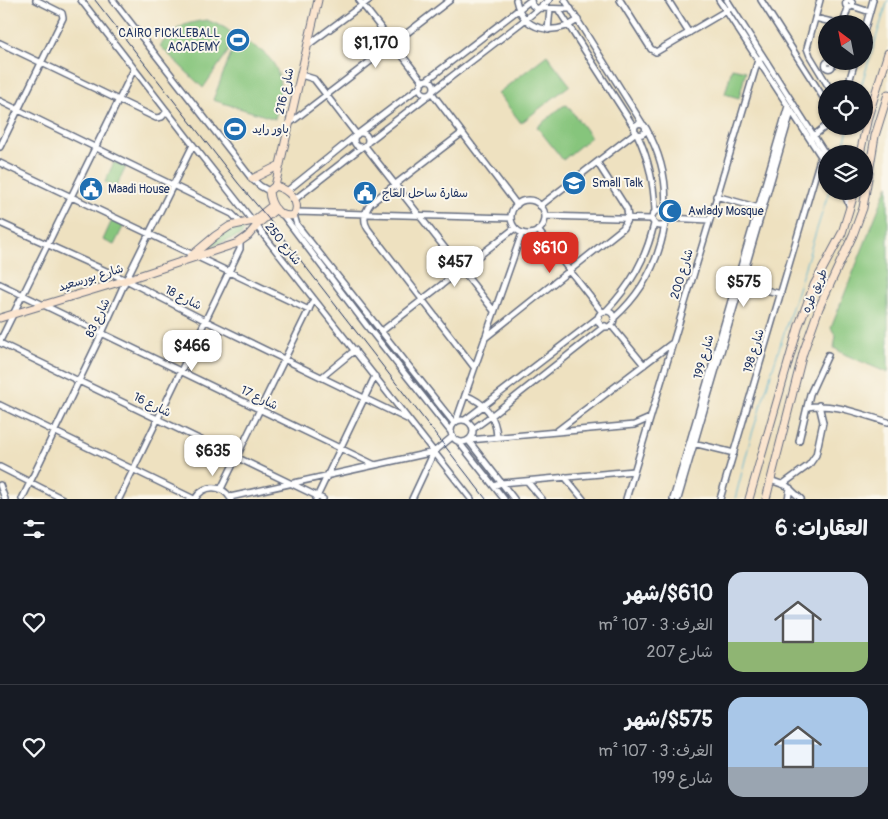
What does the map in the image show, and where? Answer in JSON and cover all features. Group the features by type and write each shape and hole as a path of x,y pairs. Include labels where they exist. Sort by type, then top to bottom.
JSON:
{"main road":[{"name":"شارع 216","path":"272,189 280,165 318,0"},
{"path":"862,145 868,117 888,53"},
{"name":"طريق طره","path":"766,499 806,345 826,294 860,218 866,197 876,136 888,94"},
{"path":"252,179 280,165"},
{"path":"272,189 287,191 294,200 295,214 290,216 283,215 274,207 272,189"},
{"name":"طريق طره","path":"752,499 756,475 801,318 814,285 842,233 852,200"},
{"name":"شارع بورسعيد","path":"0,318 126,280 240,242 248,236 254,223 274,207"},
{"name":"شارع بورسعيد","path":"193,257 230,226 241,223 254,223"},
{"path":"756,475 770,480"}],"street":[{"path":"0,147 63,16 60,12 36,0"},
{"name":"شارع 250","path":"81,0 471,499"},
{"path":"113,0 252,179 260,186 272,189"},
{"path":"307,45 360,2 369,0"},
{"path":"289,124 450,0"},
{"path":"516,0 519,10 526,19 540,28 548,30 562,29 578,20"},
{"path":"287,191 531,0 534,7 539,9 571,9"},
{"path":"294,200 549,0"},
{"path":"565,0 644,126 657,150 664,174 667,215 660,248 652,270 633,298 614,318 611,325"},
{"path":"620,0 654,52 660,51 729,9"},
{"path":"668,0 689,33"},
{"path":"719,0 729,9 763,56 818,146"},
{"path":"727,0 729,9 758,60 791,112 812,137"},
{"path":"761,0 818,89"},
{"path":"820,0 807,48 824,78"},
{"path":"869,15 873,0"},
{"path":"360,2 424,82 423,92 432,92"},
{"path":"851,4 870,12"},
{"path":"548,30 550,9"},
{"path":"455,422 465,420 484,406 602,313 626,289 641,265 649,245 655,211 651,171 636,131 558,9"},
{"path":"0,43 156,118 162,116 166,111"},
{"path":"758,60 763,56"},
{"name":"شارع 200","path":"626,499 758,60"},
{"path":"813,61 818,62"},
{"path":"0,342 134,69"},
{"path":"824,78 826,70"},
{"path":"301,74 314,78 357,135"},
{"path":"424,82 433,83 432,92 517,205"},
{"path":"0,101 232,214 241,223"},
{"name":"شارع 199","path":"760,209 788,106"},
{"name":"شارع 199","path":"673,499 692,442 760,209 791,112"},
{"path":"636,131 636,124 644,126"},
{"path":"636,131 643,133 644,126"},
{"path":"540,206 636,131"},
{"path":"812,137 818,132"},
{"path":"462,133 372,203 365,214 364,222 474,367"},
{"path":"357,135 363,134 367,136 365,145"},
{"path":"357,135 355,143 358,146 365,145"},
{"name":"شارع 83","path":"22,499 126,280 193,145"},
{"path":"365,145 494,312"},
{"path":"485,338 619,232 628,218 625,205 597,162"},
{"path":"0,163 150,234 193,257 309,310"},
{"name":"شارع 198","path":"720,499 818,174"},
{"path":"716,196 760,209"},
{"path":"847,200 850,208"},
{"path":"529,201 540,206 545,216 543,224 538,230 533,233 522,233 515,228 511,218 513,210 517,205 529,201"},
{"path":"655,211 660,210 667,215 709,220"},
{"path":"295,214 511,218"},
{"name":"شارع 250","path":"295,214 297,224 455,422"},
{"name":"شارع 250","path":"283,215 451,434"},
{"path":"545,216 628,218 652,222 659,226 665,224"},
{"name":"شارع 18","path":"0,223 126,280 410,420"},
{"path":"382,331 515,228"},
{"path":"538,230 602,313"},
{"path":"412,499 434,452 451,434 522,233"},
{"path":"119,499 240,249 240,242"},
{"path":"738,283 781,294"},
{"name":"شارع 17","path":"0,284 375,465"},
{"path":"221,489 314,299"},
{"path":"602,313 611,313 614,318"},
{"path":"602,313 599,322 605,326"},
{"path":"611,325 644,365"},
{"path":"473,428 491,416 605,326 611,325"},
{"name":"شارع 16","path":"0,342 237,457 316,498 323,499"},
{"path":"557,432 672,343"},
{"path":"322,377 355,350"},
{"path":"799,441 813,388 828,355"},
{"path":"316,498 375,376"},
{"path":"464,395 484,406 495,423 497,437"},
{"path":"0,405 195,499 204,490 214,487 221,489 230,498 434,452"},
{"path":"783,484 809,465 816,455 823,422 819,406"},
{"path":"807,407 834,407 888,422"},
{"path":"634,425 650,418"},
{"path":"465,420 473,428 473,434 468,440"},
{"path":"458,442 634,425 642,426 646,432"},
{"path":"451,434 504,499"},
{"path":"468,440 514,499"},
{"path":"692,442 734,453"},
{"name":"شارع 199","path":"678,499 692,442"},
{"path":"0,467 63,499"},
{"path":"494,486 501,483 634,471"},
{"path":"566,477 583,499"},
{"path":"770,480 790,488 801,499"},
{"path":"527,481 542,499"},
{"path":"0,485 5,499"},
{"path":"788,499 790,488"}],"green space":[{"path":"207,20 225,28 263,52 271,60 276,68 280,86 275,119 213,100 236,40 203,88 160,46 170,34 180,27"},
{"path":"547,55 570,85 521,123 498,93"},
{"path":"732,68 746,71 739,98 725,94"},
{"path":"567,105 591,137 563,160 537,127 563,106"},
{"path":"114,162 126,167 116,187 105,182"},
{"path":"888,185 888,373 834,348 836,336 831,328"},
{"path":"112,220 124,225 114,245 103,240"},
{"path":"241,226 244,229 242,235 205,249 227,230"}],"waterway":[{"path":"863,80 888,0"},
{"path":"844,145 846,135"},
{"path":"735,499 751,437 826,200"}],"railway":[{"path":"95,0 238,183 267,217 486,499"}],"place":[{"name":"CAIRO PICKLEBALL ACADEMY","path":"238,40"},
{"name":"باور رايد","path":"235,129"},
{"name":"Small Talk","path":"574,183"},
{"name":"Maadi House","path":"91,189"},
{"name":"سفارة ساحل العاج","path":"365,193"},
{"name":"Awlady Mosque","path":"670,211"}]}
